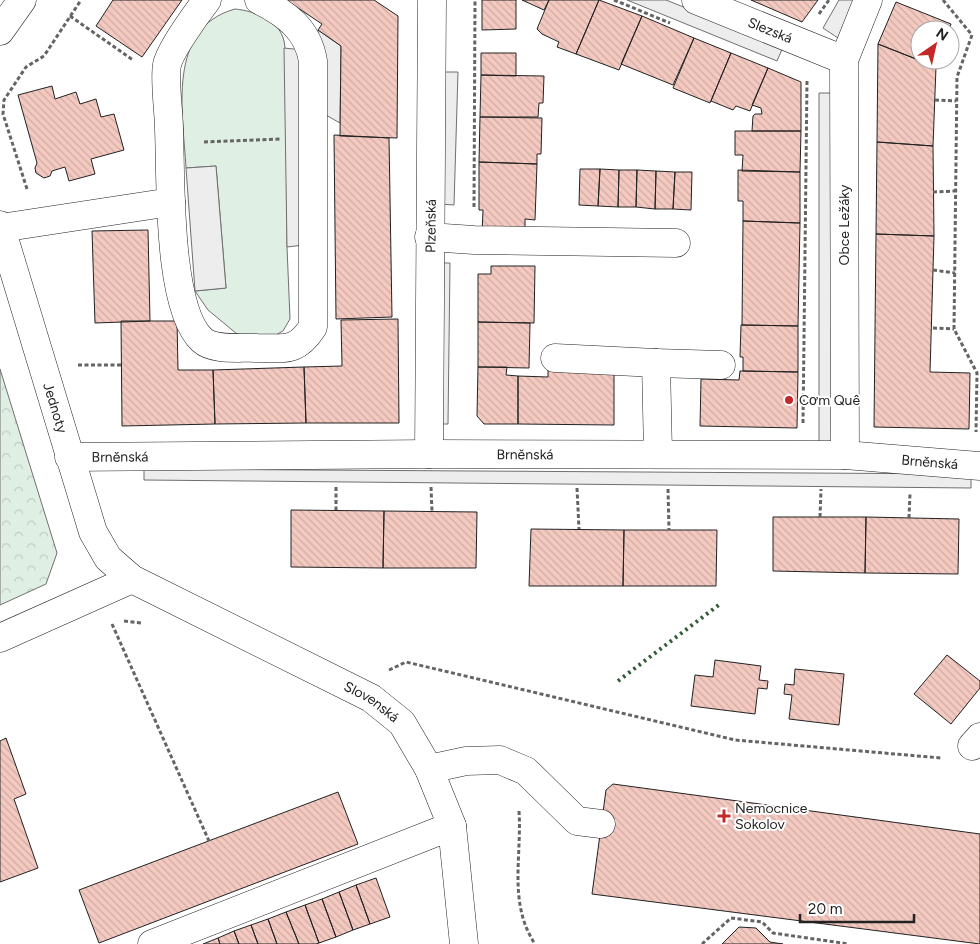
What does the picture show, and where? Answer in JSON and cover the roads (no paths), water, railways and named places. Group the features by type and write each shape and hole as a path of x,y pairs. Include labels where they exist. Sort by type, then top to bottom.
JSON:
{"street":[{"path":"0,31 22,0"},
{"path":"206,0 186,28 167,64 171,202 177,284 192,329 203,342 218,347 288,348 303,342 312,328 313,61 310,43 301,29 259,0"},
{"name":"Plzeňská","path":"429,454 432,0"},
{"name":"Slezská","path":"696,0 844,60"},
{"name":"Obce Ležáky","path":"845,455 844,60 868,0"},
{"path":"0,226 171,202"},
{"name":"Jednoty","path":"0,226 93,532 108,558 132,579"},
{"path":"429,237 474,240 676,243"},
{"path":"555,358 722,365"},
{"path":"656,363 658,453"},
{"name":"Brněnská","path":"69,457 658,453 845,455 979,466"},
{"path":"0,638 132,579"},
{"name":"Slovenská","path":"132,579 371,698 402,723 429,770 452,826 464,944"},
{"path":"429,770 466,761 500,760 526,771 578,822 601,824"},
{"path":"152,944 452,826"}],"place":[{"name":"Cơm Quê","path":"789,400"},
{"name":"Nemocnice Sokolov","path":"724,816"}]}
